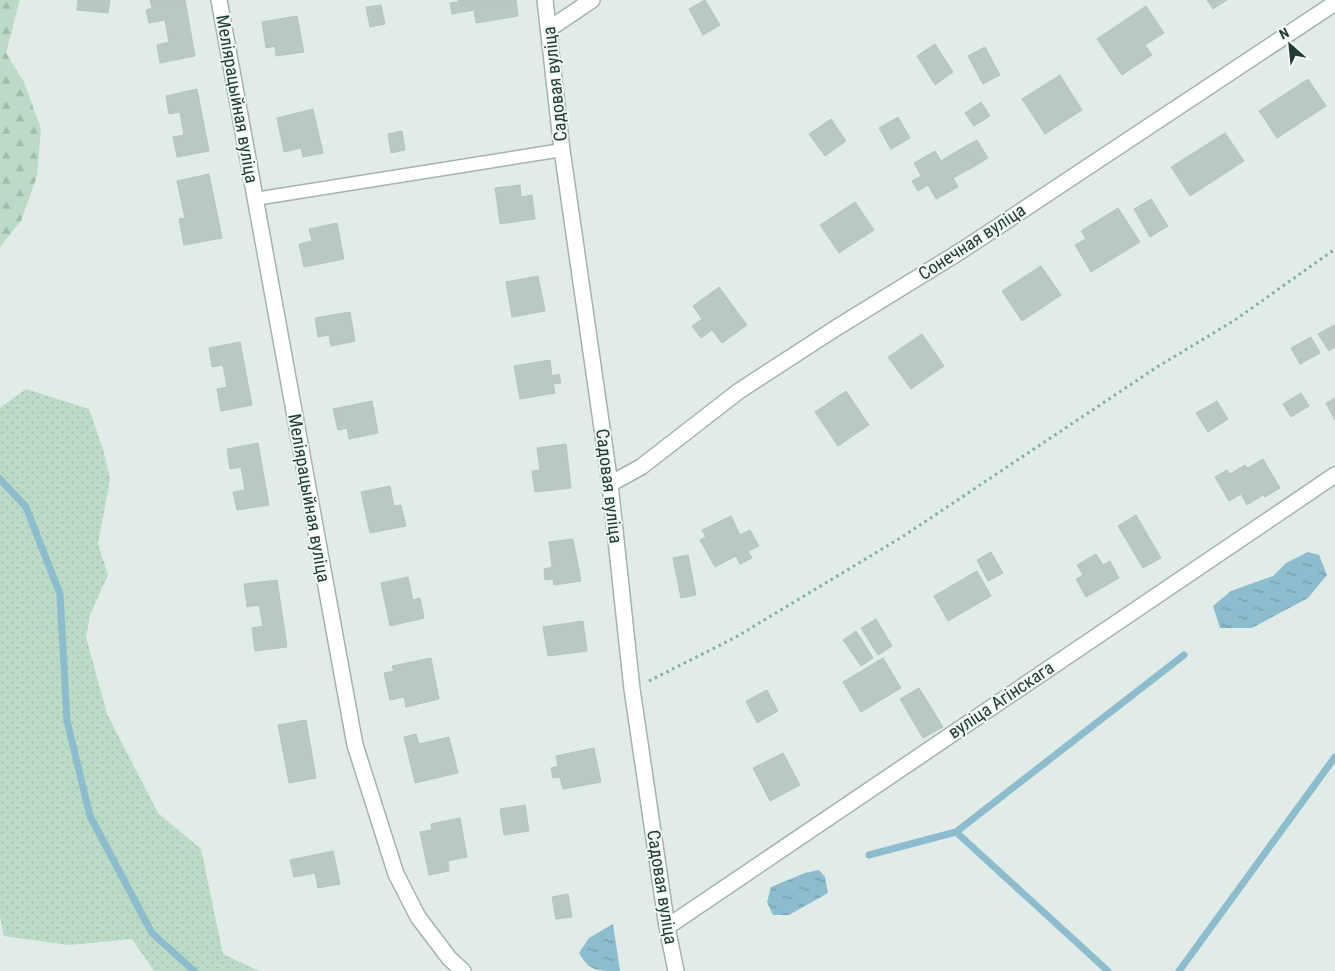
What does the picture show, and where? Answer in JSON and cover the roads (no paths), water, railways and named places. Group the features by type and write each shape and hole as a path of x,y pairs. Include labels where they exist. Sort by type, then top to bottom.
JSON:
{"street":[{"name":"Меліярацыйная вуліца","path":"219,0 355,745 396,874 418,917 449,958 463,971"},
{"name":"Садовая вуліца","path":"545,0 562,150 610,484 632,690 667,927 676,971"},
{"path":"549,29 592,0"},
{"name":"Сонечная вуліца","path":"610,484 640,467 739,391 836,328 964,249 1335,3"},
{"name":"вуліца Агінскага","path":"667,927 1335,475"}],"lane":[{"path":"255,200 562,150"}],"water":[{"path":"1308,552 1319,555 1327,575 1308,598 1252,628 1220,628 1213,606 1231,591 1273,576 1286,563"},
{"path":"819,870 825,877 828,893 789,915 773,915 767,902 771,887 805,873"},
{"path":"613,924 620,971 594,969 590,967 579,953 589,938"}],"waterway":[{"path":"0,479 26,507 60,594 67,721 90,816 152,933 194,971"},
{"path":"869,855 956,832 1184,655"},
{"path":"1179,971 1335,757"},
{"path":"956,832 1108,971"}]}
